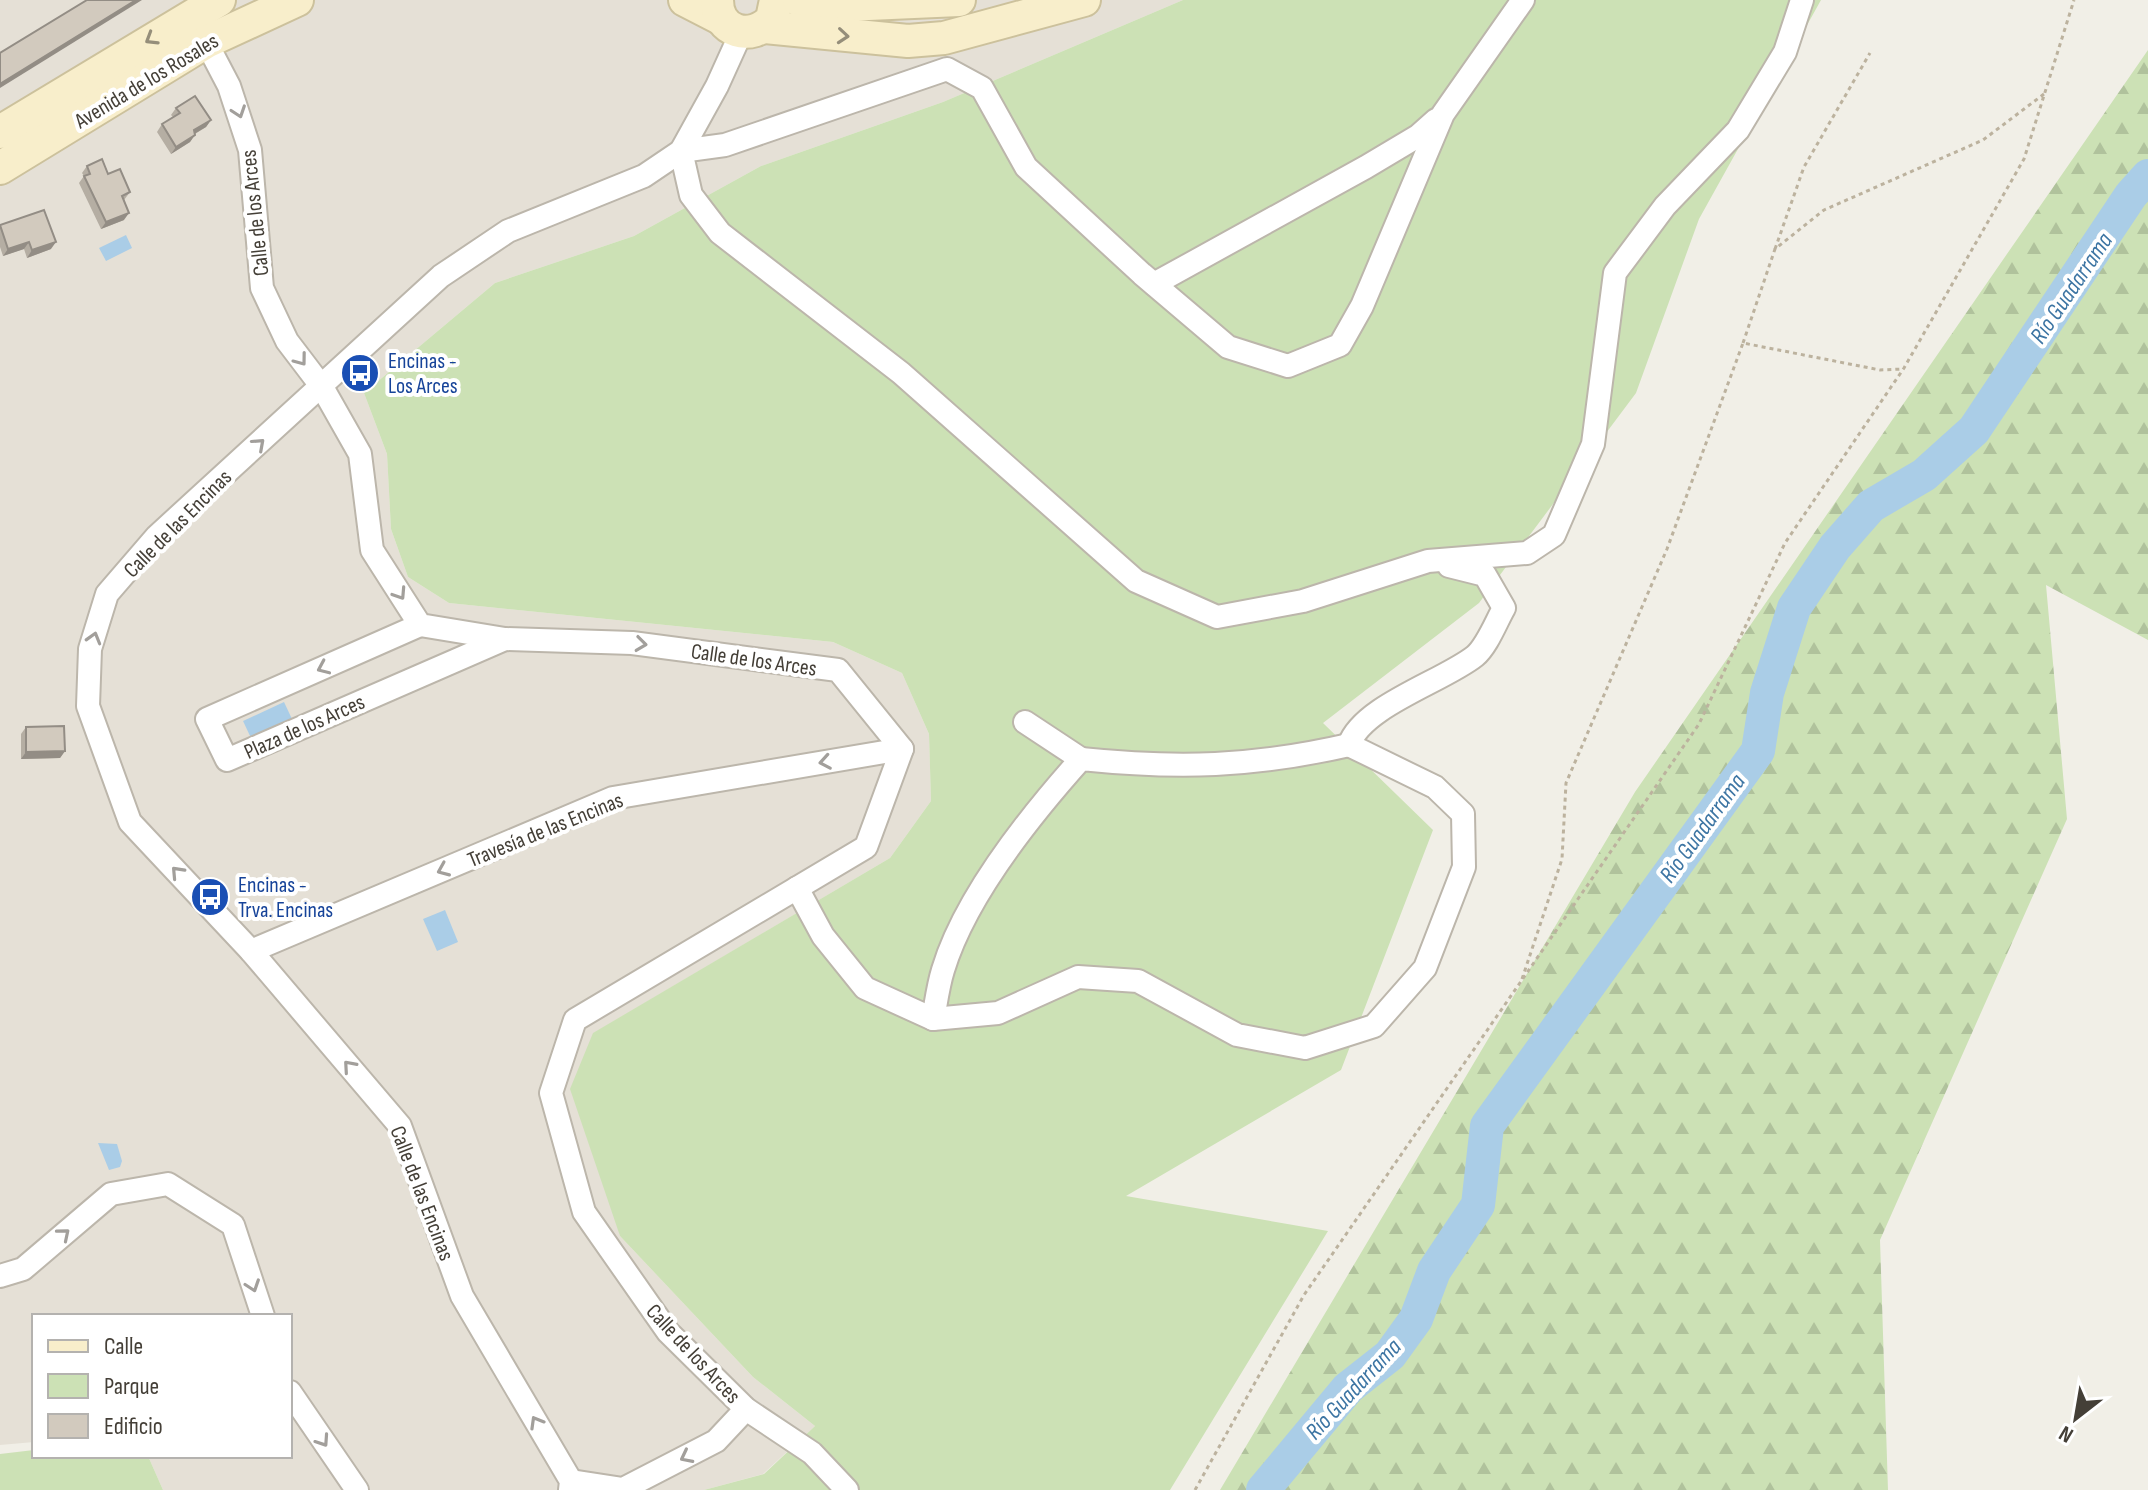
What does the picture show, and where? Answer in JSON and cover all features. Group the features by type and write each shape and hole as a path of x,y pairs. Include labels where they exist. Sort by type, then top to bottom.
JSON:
{"street":[{"name":"Avenida de los Rosales","path":"0,168 219,0"},
{"name":"Avenida de los Rosales","path":"0,132 190,20 297,0"},
{"path":"685,0 744,16 908,41 944,38 1084,0"},
{"path":"799,0 823,6 949,1 944,38"},
{"path":"1523,0 1443,114 1368,293 1340,345 1288,366 1228,347 1154,284 1026,167 982,88 947,69 725,145 681,151 691,195 720,233 901,373 1136,581 1217,617 1303,601 1428,561 1527,553 1554,535 1593,444 1615,273 1665,206 1738,130 1785,52 1802,0"},
{"name":"Calle de las Encinas","path":"571,1485 462,1296 400,1126 251,951 130,822 88,706 90,649 107,594 157,536 441,276 508,231 632,182 681,151 717,86 744,16"},
{"name":"Calle de los Arces","path":"190,20 229,86 250,150 262,288 287,341 322,387 360,454 372,550 420,625 505,639 632,643 838,670 902,749 866,847 575,1020 551,1093 584,1212 668,1332 746,1409 812,1453 847,1490"},
{"path":"1154,284 1366,167 1418,136 1443,114"},
{"path":"1349,745 1352,734 1407,693 1476,655 1504,608 1485,575 1428,561"},
{"name":"Plaza de los Arces","path":"420,625 207,719 227,760 505,639"},
{"path":"797,888 823,936 865,988 933,1019 998,1013 1078,977 1138,981 1237,1035 1305,1048 1374,1026 1425,968 1464,867 1463,814 1435,787 1349,745 1237,765 1153,767 1081,759 1025,722"},
{"name":"Travesía de las Encinas","path":"251,951 613,798 902,749"},
{"path":"933,1019 943,969 980,892 1045,799 1081,759"},
{"path":"0,1276 23,1269 111,1194 168,1184 233,1225 262,1314"},
{"path":"292,1395 357,1490"},
{"path":"571,1485 623,1489 716,1441 746,1409"}],"path":[{"path":"1195,1490 1304,1295 1699,724 1785,543 1904,368 2024,159 2074,0"},
{"path":"1521,983 1562,859 1566,783 1667,549 1804,167 1870,53"},
{"path":"1775,249 1824,210 1983,140 2045,94"},
{"path":"1743,343 1880,370 1904,368"}],"shaded area":[{"path":"0,0 1183,0 943,102 761,166 634,236 495,283 364,393 387,454 391,529 408,577 449,603 833,642 902,673 929,734 931,801 890,858 594,1033 620,1236 753,1377 815,1426 763,1474 704,1490 163,1490 149,1458 292,1458 292,1314 32,1314 32,1442 0,1445"}],"green space":[{"path":"1183,0 1821,0 1699,219 1636,393 1479,603 1323,723 1433,830 1341,1070 1126,1196 1328,1231 1170,1490 704,1490 764,1474 815,1426 753,1377 620,1236 570,1089 593,1033 890,858 931,801 929,734 902,673 833,642 449,603 408,577 391,529 387,454 364,393 495,283 634,236 761,166 943,102"},
{"path":"2148,50 2148,640 2046,585 2067,819 1880,1240 1888,1490 1220,1490 1635,792"},
{"path":"32,1450 32,1458 149,1458 163,1490 0,1490 0,1454"}],"water":[{"path":"126,235 132,248 106,261 99,248"},
{"path":"284,702 292,719 251,738 243,721"},
{"path":"445,910 458,942 437,951 423,919"},
{"path":"98,1143 117,1144 122,1161 120,1167 109,1170"}],"building":[{"path":"87,0 136,0 0,84 0,53"},
{"path":"195,96 211,120 194,130 195,135 176,147 162,124 180,113 176,108"},
{"path":"102,159 108,174 120,169 130,192 122,196 129,213 106,222 84,176 90,174 87,166"},
{"path":"44,210 56,242 32,250 29,242 8,249 0,225"},
{"path":"64,726 65,751 26,752 26,727"}],"waterway":[{"name":"Río Guadarrama","path":"1263,1490 1348,1388 1390,1355 1416,1319 1434,1271 1478,1205 1487,1126 1758,751 1767,693 1794,608 1835,547 1871,506 1924,475 1974,430 2131,195 2148,176"}],"place":[{"name":"Encinas - Los Arces","path":"360,373"},
{"name":"Encinas - Trva. Encinas","path":"210,897"}]}
